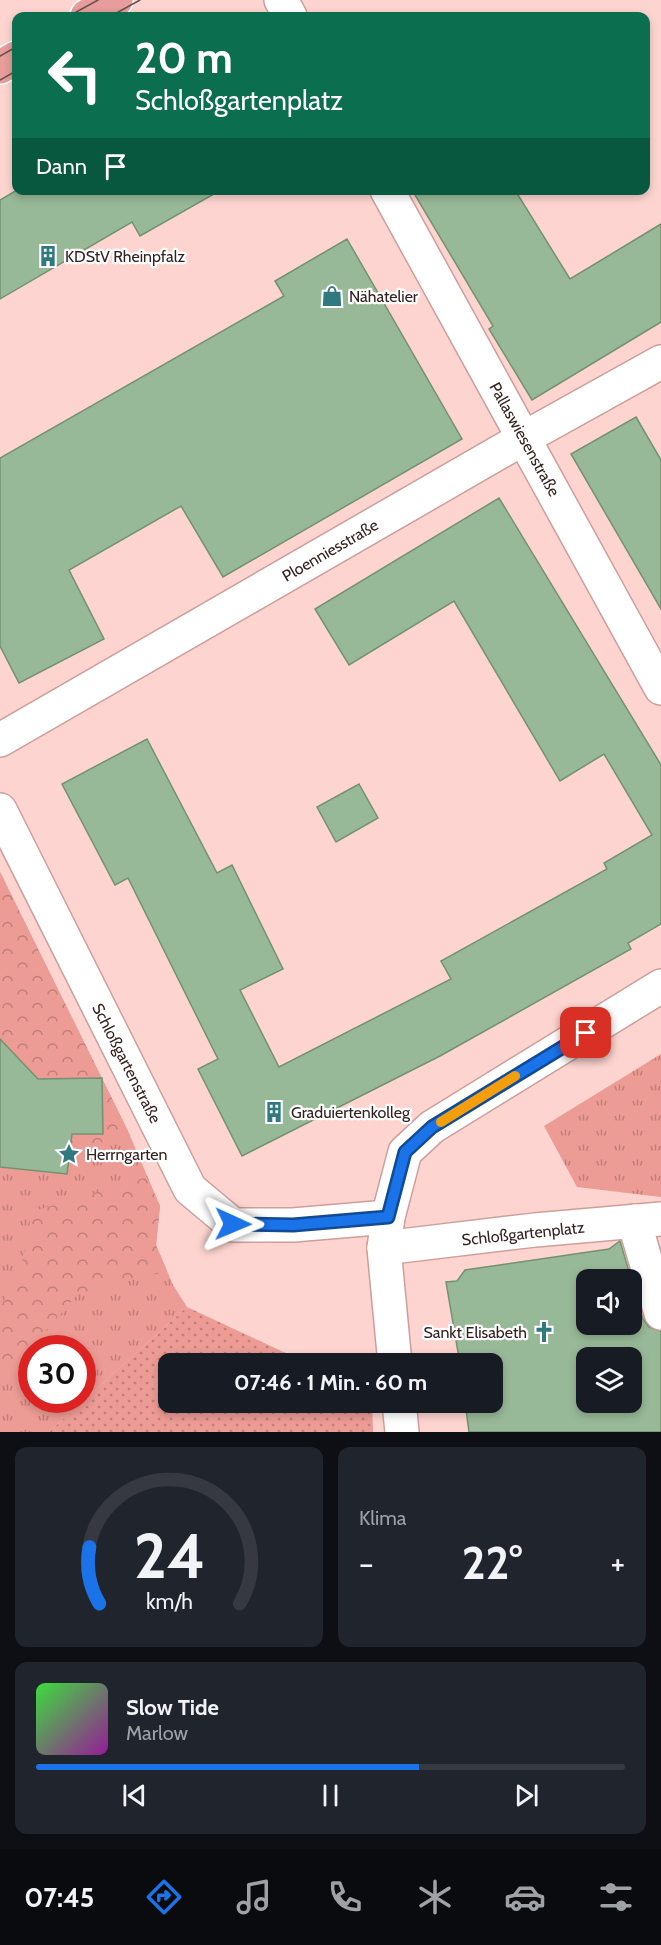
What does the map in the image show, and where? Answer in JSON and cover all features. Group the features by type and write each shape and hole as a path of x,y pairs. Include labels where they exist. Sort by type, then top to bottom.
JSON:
{"main road":[{"path":"94,12 116,0"}],"street":[{"name":"Pallaswiesenstraße","path":"390,195 661,688"},
{"name":"Ploenniesstraße","path":"0,740 524,438 661,362"},
{"name":"Schloßgartenstraße","path":"0,810 190,1189 233,1224 293,1225 386,1232"},
{"path":"393,1353 386,1232 405,1152 432,1127 661,986"},
{"path":"647,1220 661,1313"},
{"name":"Schloßgartenplatz","path":"386,1232 647,1220"},
{"path":"400,1413 402,1432"}],"green space":[{"name":"Herrngarten","path":"0,872 128,1131 160,1206 156,1245 173,1285 187,1307 96,1389 96,1335 18,1335 18,1413 70,1413 49,1432 0,1432"},
{"path":"0,872 128,1131 68,1157 41,1086 26,1066 0,1042"},
{"path":"661,1054 661,1197 577,1187 544,1126"},
{"path":"147,1177 160,1206 156,1245 167,1271 78,1294 42,1335 18,1335 18,1362 0,1383 0,1308 20,1269 27,1244 31,1212"},
{"path":"187,1307 286,1353 158,1353 158,1413 372,1413 373,1432 49,1432 70,1413 96,1413 96,1389"}],"building":[{"path":"12,193 12,195 212,195 140,236 132,222 0,299 0,200"},
{"path":"415,195 518,195 570,279 661,224 661,322 532,400 489,329 493,326"},
{"path":"347,239 462,439 223,577 181,506 69,570 104,639 19,683 0,646 0,458 284,296 275,281"},
{"path":"636,417 661,460 661,609 571,454"},
{"path":"499,498 661,765 661,924 628,943 631,949 440,1056 242,1156 198,1069 218,1059 128,878 115,885 62,784 147,739 217,873 232,865 283,969 240,990 279,1067 451,979 441,961 607,869 604,863 652,835 604,754 560,781 454,601 349,665 315,609"},
{"path":"359,784 378,818 336,842 317,807"},
{"path":"0,1039 38,1079 102,1078 103,1134 72,1134 67,1174 0,1167"},
{"name":"Sankt Elisabeth","path":"620,1241 629,1269 576,1269 576,1335 642,1335 642,1316 649,1327 661,1331 661,1432 469,1432 466,1413 503,1413 503,1353 458,1353 446,1282 457,1281 465,1270 609,1249"}],"tram line":[{"path":"76,12 98,0"},
{"path":"118,12 140,0"},
{"path":"0,56 12,49"},
{"path":"0,80 12,73"}],"slow traffic":[{"path":"441,1122 515,1076"}],"place":[{"name":"KDStV Rheinpfalz","path":"48,256"},
{"name":"Nähatelier","path":"332,296"},
{"name":"Graduiertenkolleg","path":"274,1112"},
{"name":"Herrngarten","path":"69,1154"},
{"name":"Sankt Elisabeth","path":"544,1332"}],"route":[{"path":"233,1224 293,1225 388,1217 405,1152 432,1127 586,1033"}]}
